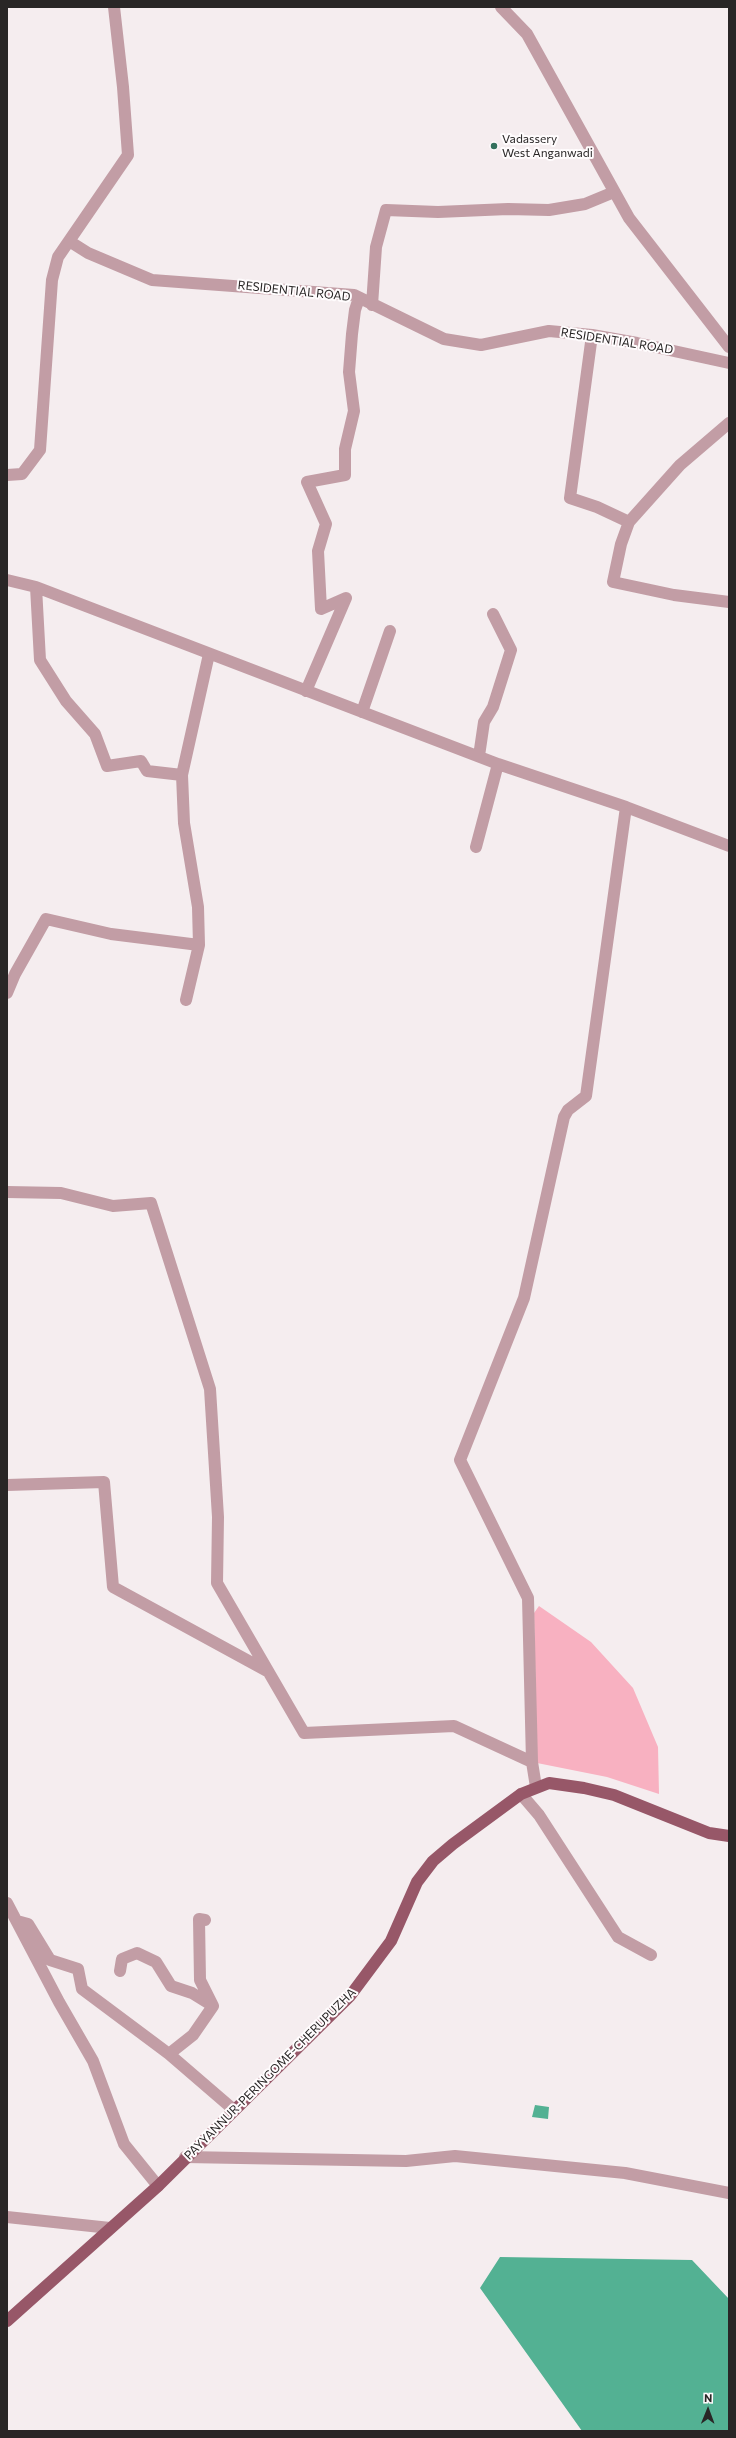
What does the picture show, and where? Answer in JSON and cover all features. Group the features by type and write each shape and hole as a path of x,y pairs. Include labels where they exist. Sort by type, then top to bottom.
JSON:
{"main road":[{"name":"PAYYANNUR-PERINGOME-CHERUPUZHA","path":"7,2321 158,2186 185,2157 350,1996 368,1974 391,1940 417,1882 433,1861 453,1844 521,1794 549,1783 563,1784 606,1793 709,1833 729,1836"}],"street":[{"path":"7,475 22,474 40,450 52,280 58,257 128,155 114,7"},
{"path":"502,7 527,34 629,218 729,347"},
{"path":"372,305 376,247 386,210 438,212 508,209 549,210 585,204 614,192"},
{"name":"RESIDENTIAL ROAD","path":"69,241 88,253 152,280 354,295 444,339 481,345 549,331 592,335 729,363"},
{"path":"306,691 346,598 321,609 318,550 326,524 307,482 345,475 345,449 354,411 349,372 352,334 355,310 359,298"},
{"path":"592,335 570,498 597,507 629,522"},
{"path":"729,423 680,465 629,522 613,582 674,595 729,602"},
{"path":"7,580 36,587 498,764 626,807 729,846"},
{"path":"36,587 40,660 66,701 95,734 107,766 141,761 146,771 182,775"},
{"path":"479,756 484,722 493,707 511,650 493,614"},
{"path":"362,712 390,631"},
{"path":"186,1000 200,945 198,907 184,823 182,775 209,654"},
{"path":"476,846 498,764"},
{"path":"536,1787 532,1762 528,1598 460,1460 524,1298 564,1117 568,1110 586,1096 626,807"},
{"path":"7,994 16,974 46,919 111,934 200,945"},
{"path":"7,1192 61,1193 113,1206 151,1204 210,1389 218,1517 217,1583 304,1733 454,1726 532,1762"},
{"path":"7,1485 104,1482 113,1587 268,1672"},
{"path":"521,1794 539,1815 618,1937 651,1955"},
{"path":"7,1903 59,2002 93,2060 124,2144 158,2186"},
{"path":"205,1920 199,1919 200,1980 213,2006"},
{"path":"17,1921 28,1924 50,1960 78,1969 82,1989 169,2054 234,2110"},
{"path":"120,1971 122,1959 137,1953 156,1962 171,1986 192,1994 213,2006"},
{"path":"169,2054 193,2035 213,2006"},
{"path":"185,2157 406,2161 455,2156 480,2160 503,2160 625,2173 729,2193"},
{"path":"7,2217 110,2228"}],"shaded area":[{"path":"539,1606 591,1642 633,1688 658,1747 659,1794 607,1777 537,1763 534,1613"},
{"path":"535,2105 549,2107 548,2119 532,2117"},
{"path":"500,2257 692,2260 729,2299 729,2431 582,2431 480,2288"}],"place":[{"name":"Vadassery West Anganwadi","path":"494,146"}]}
